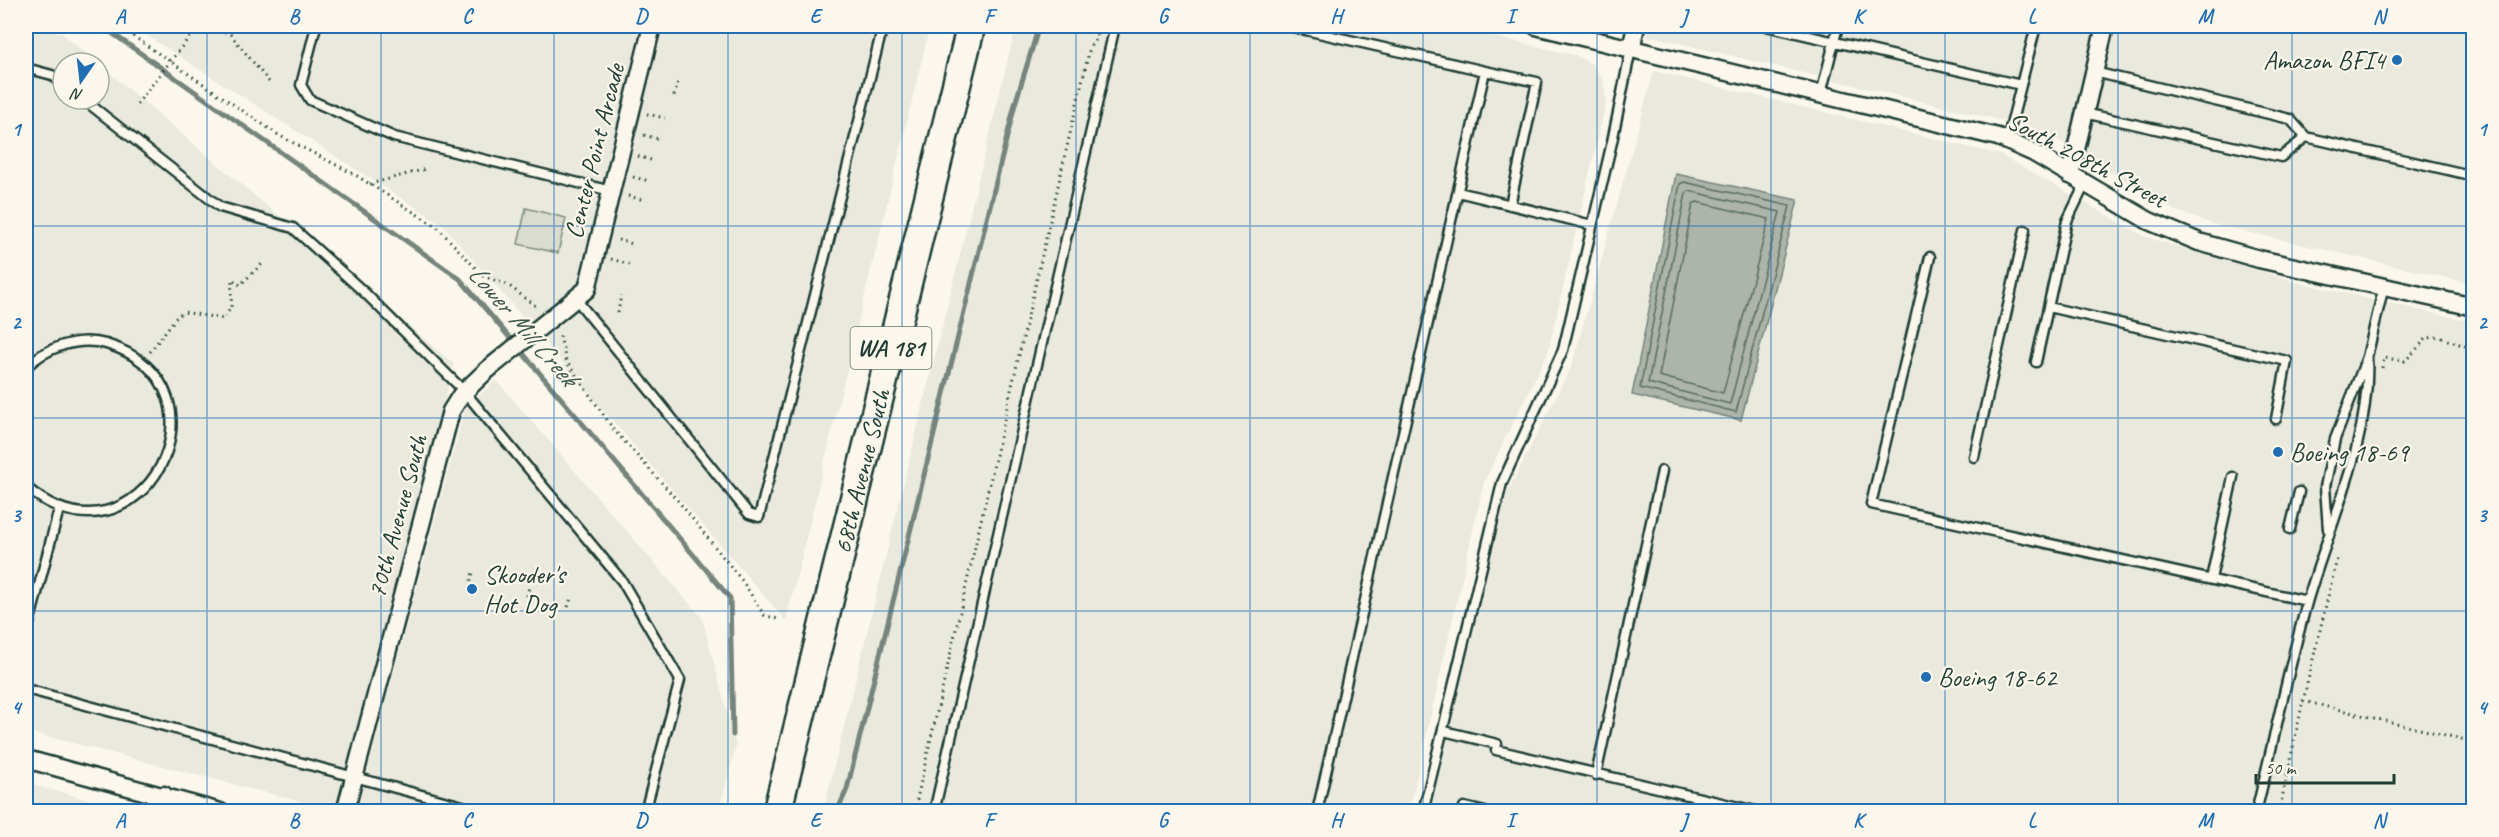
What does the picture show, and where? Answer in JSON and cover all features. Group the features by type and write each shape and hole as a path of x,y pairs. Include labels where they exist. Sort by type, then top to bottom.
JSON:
{"main road":[{"name":"68th Avenue South","path":"777,812 971,26"}],"street":[{"name":"Center Point Arcade","path":"581,294 619,193 652,26"},
{"name":"South 208th Street","path":"1536,26 2007,141 2149,221 2199,242 2259,259 2474,306"},
{"path":"1631,49 1636,26"},
{"path":"2070,175 2105,26"},
{"name":"70th Avenue South","path":"345,812 451,411 464,392 486,370 581,294"},
{"path":"26,759 162,803 220,812"}],"lane":[{"path":"316,26 301,85 310,100 394,137 619,193"},
{"path":"581,294 749,514 759,517 883,26"},
{"path":"934,812 1115,26"},
{"path":"1288,26 1537,82 1510,205"},
{"path":"1766,26 2021,85"},
{"path":"1821,94 1838,26"},
{"path":"2007,141 2036,26"},
{"path":"1423,812 1502,483 1563,350 1631,49"},
{"path":"26,68 51,75"},
{"path":"1317,812 1485,71"},
{"path":"2094,72 2290,119 2306,137 2474,176"},
{"path":"98,111 220,207 294,228 365,293 464,392 627,588 680,680 645,812"},
{"path":"2084,113 2281,157 2306,137"},
{"path":"2036,362 2067,221 2085,184"},
{"path":"1458,192 1592,225"},
{"path":"1974,457 2025,230"},
{"path":"1930,257 1871,504 2307,601"},
{"path":"2329,532 2325,487 2335,439 2367,357 2384,286"},
{"path":"2048,308 2287,361 2276,419"},
{"path":"26,367 42,353 80,342 100,343 120,349 141,363 163,389 170,408 172,428 163,466 151,483 137,496 119,506 100,512 80,513 59,509 40,499 26,487"},
{"path":"2256,812 2307,601 2344,491 2369,386 2367,357"},
{"path":"1596,775 1662,471"},
{"path":"2211,579 2234,477"},
{"path":"2290,529 2300,492"},
{"path":"26,635 59,509"},
{"path":"26,689 485,812"},
{"path":"1444,731 1596,775 1760,812"},
{"path":"1464,807 1485,812"}],"path":[{"path":"118,26 280,136 370,184 437,227 483,276 508,285 538,308"},
{"path":"137,104 198,26"},
{"path":"214,26 231,35 270,83"},
{"path":"914,812 1033,287 1090,47 1096,38 1099,26"},
{"path":"674,96 678,82"},
{"path":"647,114 664,118"},
{"path":"642,135 659,139"},
{"path":"636,156 654,161"},
{"path":"370,184 426,169"},
{"path":"631,176 649,180"},
{"path":"619,193 644,200"},
{"path":"616,239 633,244"},
{"path":"611,259 628,264"},
{"path":"141,363 178,315 184,312 224,320 231,307 232,279 240,285 263,263"},
{"path":"618,313 621,295"},
{"path":"560,336 566,361 614,430 679,502 743,582 764,615 781,620"},
{"path":"2381,369 2384,358 2405,361 2427,338 2439,337 2474,349"},
{"path":"2279,812 2337,558"},
{"path":"471,581 473,572"},
{"path":"527,596 529,587"},
{"path":"568,607 571,598"},
{"path":"2303,702 2474,742"}],"shaded area":[{"path":"26,26 62,33 83,51 51,51 51,111 111,111 111,74 454,364 337,811 26,731"},
{"path":"132,26 930,26 786,621 443,225"},
{"path":"1016,26 1448,26 1575,55 1592,64 1603,79 1606,102 1548,352 1484,482 1409,811 823,812"},
{"path":"1608,26 2473,26 2473,284 2213,224 2174,210 2041,130"},
{"path":"1654,71 2001,155 2146,237 2300,283 2473,322 2473,811 1430,812 1507,493 1572,365"},
{"path":"526,208 566,218 558,253 518,244"},
{"path":"496,380 702,618 736,746 719,811 356,812 465,409"},
{"path":"26,783 132,811 26,811"}],"water":[{"path":"1676,174 1798,200 1741,420 1632,395"}],"waterway":[{"name":"Lower Mill Creek","path":"102,26 460,279 730,598 733,735"},
{"path":"837,812 847,789 1015,104 1039,26"}],"place":[{"name":"Amazon BFI4","path":"2397,60"},
{"name":"Boeing 18-69","path":"2278,452"},
{"name":"Skooder's Hot Dog","path":"472,589"},
{"name":"Boeing 18-62","path":"1926,677"}]}
